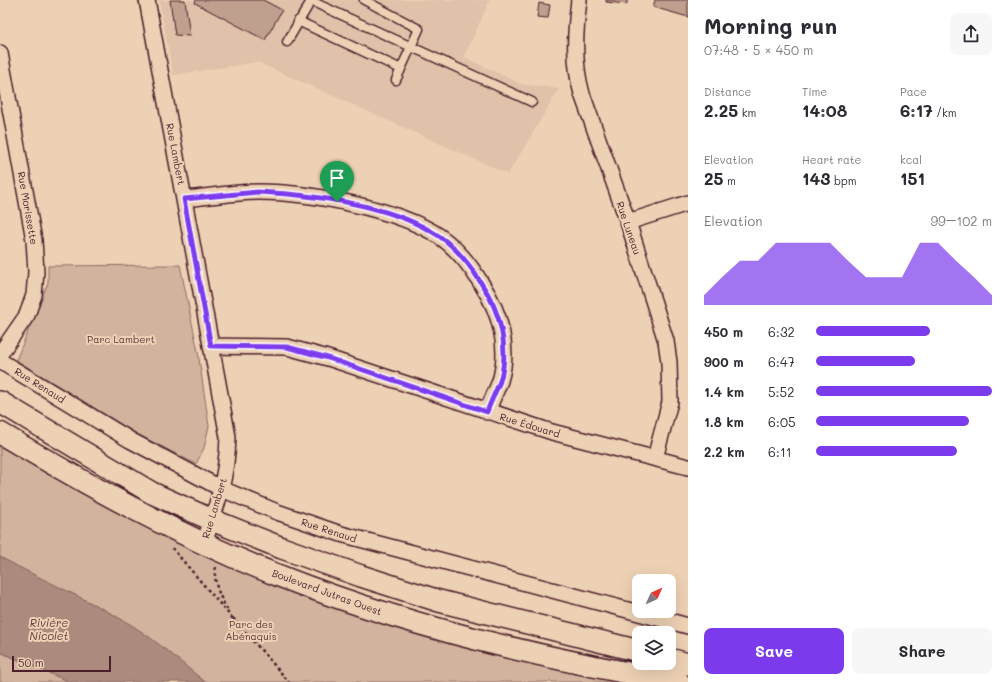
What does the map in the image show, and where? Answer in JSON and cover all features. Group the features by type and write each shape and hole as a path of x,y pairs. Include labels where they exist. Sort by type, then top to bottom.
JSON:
{"main road":[{"path":"0,402 152,493 212,520 361,576 439,601 632,649"},
{"name":"Boulevard Jutras Ouest","path":"0,433 88,484 204,543 275,574 339,598 424,626 604,669 679,682"},
{"path":"676,661 688,664"}],"street":[{"name":"Rue Lambert","path":"147,0 228,437 227,460 222,489 204,543"},
{"name":"Rue Luneau","path":"579,0 574,39 577,74 582,94 628,222 666,341 669,362 670,402 656,458"},
{"name":"Rue Morissette","path":"0,53 34,240 36,272 34,295 26,315 0,354"},
{"path":"184,199 258,192 302,194 391,215 440,237 468,263 487,292 499,316 503,351 500,380 487,412"},
{"path":"628,222 688,203"},
{"name":"Rue Édouard","path":"211,346 287,347 328,358 487,412 552,432 688,466"},
{"name":"Rue Renaud","path":"0,361 130,440 222,489 277,512 341,534 688,626"}],"lane":[{"path":"287,42 310,0 532,102"},
{"path":"364,0 419,29 396,80"},
{"path":"298,21 401,68"}],"path":[{"path":"204,543 218,560 214,574 224,604 233,619"},
{"path":"169,544 289,682"}],"shaded area":[{"path":"159,0 490,0 464,57 521,84 559,89 508,174 257,62 173,75"}],"green space":[{"name":"Parc Lambert","path":"180,265 198,352 209,426 204,448 196,464 139,435 16,360 48,283 48,266"},
{"name":"Parc des Abénaquis","path":"0,446 193,549 629,682 205,682 134,627 87,601 37,578 0,557"},
{"path":"0,652 70,682 0,682"}],"water":[{"name":"Rivière Nicolet","path":"0,557 133,626 161,646 205,682 70,682 0,652"}],"building":[{"path":"170,0 185,0 190,36 175,35"},
{"path":"196,0 263,0 282,10 265,40 195,3"},
{"path":"606,0 627,0 627,4 606,2"},
{"path":"655,0 688,0 688,17 653,7"},
{"path":"539,3 550,5 548,18 537,17"}],"route":[{"path":"258,192 302,194 337,202 372,209 426,229 440,237 454,248 468,263 487,292 499,316 502,335 503,351 500,380 487,412 328,358 287,347 211,346 184,199 258,192"}]}
